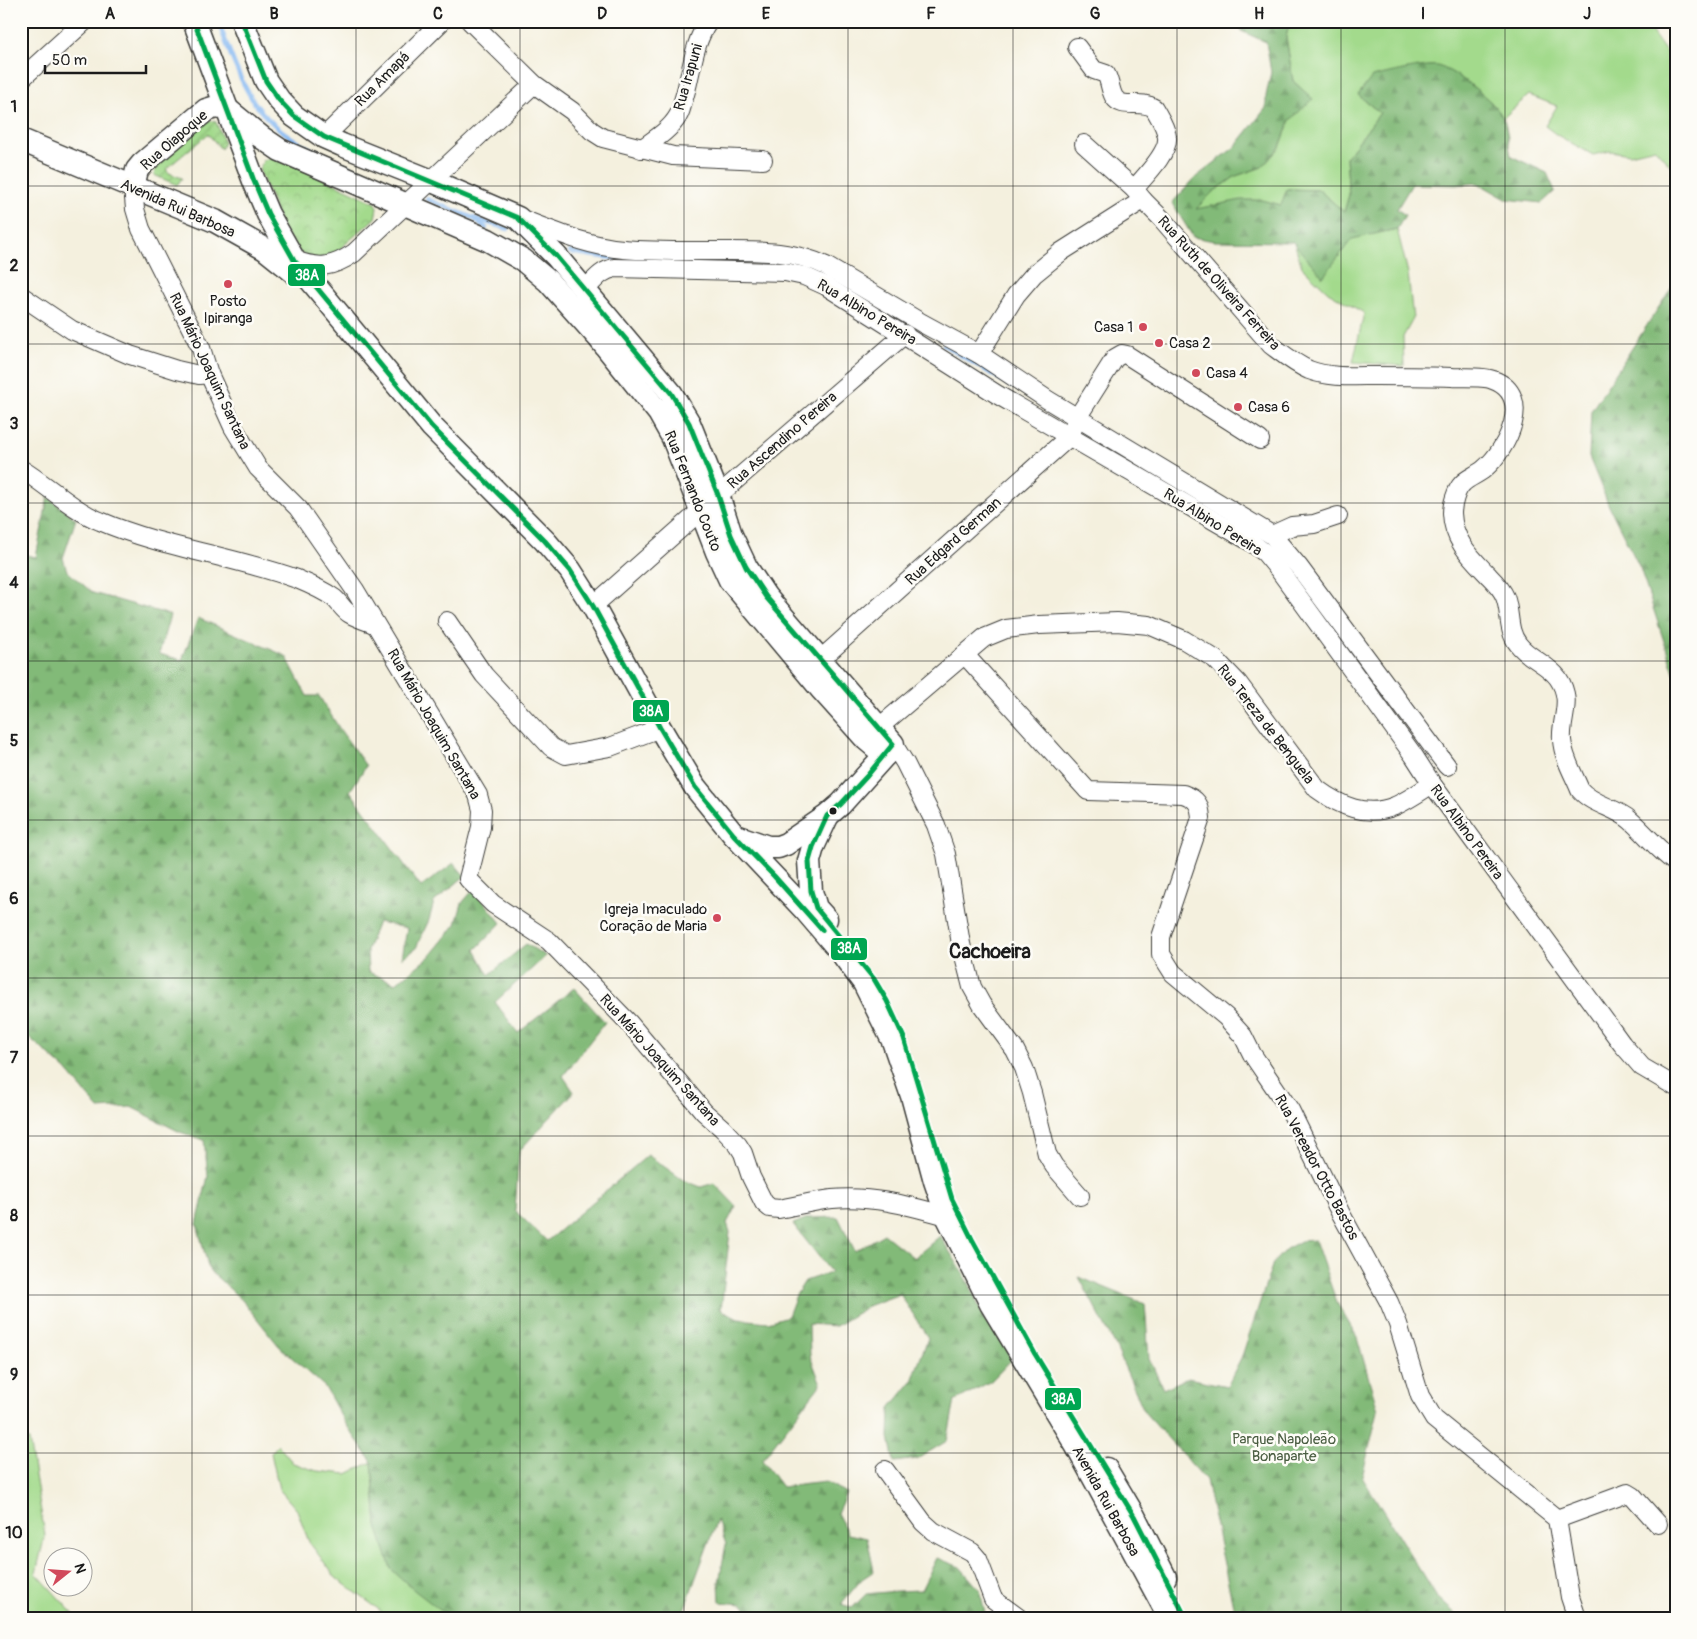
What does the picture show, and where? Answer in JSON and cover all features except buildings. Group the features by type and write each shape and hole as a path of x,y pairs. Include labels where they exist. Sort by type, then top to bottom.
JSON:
{"main road":[{"name":"Avenida Rui Barbosa","path":"194,21 254,181 268,214 289,252 323,296 432,427 545,541 570,570 593,606 660,728 696,787 734,834 806,911 841,952 864,983 893,1041 912,1096 935,1181 947,1216 992,1304 1076,1445 1170,1618"},
{"name":"Rua Fernando Couto","path":"242,21 266,81 294,116 324,137 518,218 556,256 671,393 689,423 710,502 717,552 730,580 822,690 886,745"},
{"name":"Rua Oiapoque","path":"133,187 137,170 142,164 206,110 216,107 226,109"},
{"name":"Rua Fernando Couto","path":"226,109 280,150 488,240 523,260 548,280 599,338 659,413 731,535 746,567 766,597 821,659 886,745"},
{"name":"Avenida Rui Barbosa","path":"21,140 215,221 270,254 323,296"},
{"path":"254,181 258,159 269,151 280,150"},
{"path":"374,158 390,176 405,205"},
{"path":"734,834 768,847 778,847 786,844 841,804 886,745"},
{"name":"Avenida Rui Barbosa","path":"827,816 808,861 811,891 816,908 874,979 887,1001 904,1038 952,1199 1035,1354 1134,1516 1186,1618"}],"street":[{"path":"21,79 85,21"},
{"name":"Rua Amapá","path":"324,137 442,21"},
{"path":"470,21 534,84 572,111 592,131 604,138 673,156 763,160"},
{"name":"Rua Irapuni","path":"641,149 664,132 678,115 688,86 697,44 702,30 709,21"},
{"path":"998,395 984,366 1016,295 1034,274 1061,252 1139,195 1167,144 1166,132 1154,108 1143,103 1124,104 1119,102 1113,95 1106,74 1094,70 1077,47"},
{"path":"289,252 312,266 329,265 343,261 432,181 534,84"},
{"name":"Rua Ruth de Oliveira Ferreira","path":"1084,144 1139,195 1271,345 1292,361 1310,370 1338,376 1425,376 1492,379 1508,388 1515,402 1512,429 1501,448 1484,469 1462,484 1452,511 1454,528 1462,548 1499,586 1505,597 1511,631 1516,642 1558,678 1564,692 1566,708 1562,740 1580,790 1585,796 1617,811 1629,819 1665,855 1676,863"},
{"name":"Rua Mário Joaquim Santana","path":"133,187 135,209 141,229 202,348 209,374 233,427 258,468 298,508 355,590 478,795 482,810 481,827 468,880 494,904 550,941 629,1023 704,1112 738,1145 764,1203 770,1208 779,1209 832,1199 854,1198 914,1207 947,1216"},
{"name":"Rua Albino Pereira","path":"518,218 591,244 620,249 760,251 809,258 834,270 922,323 984,366 1048,400 1074,427 1251,542 1265,553 1279,570 1432,784 1622,1044 1642,1066 1676,1087"},
{"name":"Rua Albino Pereira","path":"584,291 601,273 607,269 615,268 785,272 804,276 826,286 905,334 998,395 1074,427 1272,535 1299,567 1446,766"},
{"path":"23,297 72,330 130,354 177,370 199,375 209,374"},
{"name":"Rua Ascendino Pereira","path":"593,606 710,502 905,334"},
{"name":"Rua Edgard German","path":"821,659 1074,427 1115,358 1122,354 1127,355 1260,440"},
{"path":"21,469 99,521 150,538 214,554 297,579 336,599 351,614 374,624"},
{"path":"1272,535 1292,526 1314,524 1338,516"},
{"path":"447,621 484,675 551,747 566,755 610,747 660,728"},
{"name":"Rua Tereza de Benguela","path":"886,745 965,655 984,638 1006,629 1039,625 1117,622 1149,626 1184,640 1215,659 1238,683 1317,789 1331,799 1352,809 1370,811 1385,809 1409,799 1432,784"},
{"name":"Rua Vereador Otto Bastos","path":"965,655 1088,791 1183,794 1194,798 1200,808 1201,818 1161,937 1161,954 1173,973 1226,1017 1243,1036 1252,1054 1290,1110 1340,1212 1389,1302 1398,1324 1420,1396 1434,1419 1557,1519"},
{"path":"886,745 936,826 946,854 962,944 972,987 982,1005 1015,1050 1024,1068 1047,1154 1054,1166 1080,1196"},
{"path":"885,1470 928,1527 972,1552 978,1559 993,1599 1019,1618"},
{"path":"1577,1618 1570,1597 1557,1519 1628,1493 1633,1496 1658,1524"}],"green space":[{"path":"1237,21 1290,21 1286,37 1293,81 1313,99 1290,120 1280,147 1262,167 1236,176 1213,192 1196,209 1241,200 1262,200 1281,205 1287,189 1319,190 1344,212 1349,195 1346,158 1380,113 1358,95 1372,77 1431,66 1437,66 1454,73 1492,103 1505,122 1511,156 1547,173 1555,191 1542,203 1506,199 1478,183 1456,185 1412,184 1397,209 1405,215 1397,229 1352,239 1323,277 1293,242 1214,241 1193,237 1172,203 1196,177 1235,147 1266,108 1266,96 1271,72 1266,42 1241,31"},
{"path":"1290,21 1644,21 1676,66 1676,172 1655,148 1630,154 1610,151 1593,155 1545,126 1557,106 1529,95 1503,118 1490,101 1358,95 1380,113 1346,158 1349,195 1344,212 1319,190 1287,189 1281,205 1262,200 1195,210 1213,192 1236,176 1262,167 1280,147 1290,120 1312,99 1293,81 1286,37"},
{"path":"205,122 216,122 224,142 221,149 208,134 166,169 169,173 182,178 177,185 154,175 156,164"},
{"path":"275,156 376,203 375,218 334,254 317,259 301,254 283,229 259,169 264,160"},
{"path":"1397,229 1408,273 1413,319 1403,337 1404,366 1353,362 1364,313 1328,292 1302,267 1294,242 1323,276 1352,238"},
{"path":"1676,281 1676,678 1640,568 1609,506 1589,457 1591,411"},
{"path":"48,497 76,519 63,558 67,571 93,593 170,615 159,654 182,660 198,618 286,656 307,696 319,696 366,766 350,791 421,887 454,863 465,876 434,902 429,920 416,948 402,958 407,928 378,922 367,950 368,972 396,983 429,957 456,924 462,903 474,889 501,923 475,950 489,975 526,944 546,956 495,1002 518,1033 574,988 605,1022 563,1076 574,1092 519,1151 515,1211 547,1241 648,1155 683,1180 701,1187 714,1183 736,1206 727,1223 730,1232 721,1310 738,1319 768,1322 788,1316 796,1295 805,1281 831,1272 793,1224 808,1218 838,1217 855,1251 884,1234 914,1258 940,1236 968,1281 984,1319 1014,1357 991,1381 955,1401 947,1441 917,1459 894,1462 889,1437 890,1408 912,1381 928,1338 900,1294 870,1305 836,1326 809,1324 810,1356 821,1384 762,1460 782,1487 826,1482 846,1493 837,1513 848,1534 867,1538 874,1571 862,1579 841,1604 852,1608 866,1594 921,1590 937,1558 960,1567 980,1590 986,1618 953,1618 951,1613 943,1618 753,1618 743,1604 720,1602 719,1582 726,1544 717,1520 681,1618 457,1618 440,1610 391,1569 377,1526 372,1462 343,1420 325,1387 279,1346 242,1300 209,1270 197,1224 208,1176 204,1140 180,1132 131,1107 99,1109 66,1070 21,1030 21,554 36,557"},
{"name":"Parque Napoleão Bonaparte","path":"1315,1240 1337,1303 1357,1337 1378,1411 1362,1477 1436,1596 1460,1618 1242,1618 1233,1606 1206,1480 1145,1413 1115,1345 1079,1277 1145,1304 1149,1358 1163,1389 1188,1378 1227,1386 1242,1356 1273,1263 1286,1249 1301,1241"},
{"path":"21,1434 29,1440 45,1535 36,1573 42,1580 42,1596 57,1596 77,1618 21,1618"},
{"path":"278,1445 293,1463 317,1471 347,1474 372,1462 377,1526 440,1610 457,1618 382,1618 381,1611 336,1578 309,1542 297,1510 279,1489 271,1453"}],"waterway":[{"path":"218,21 242,80 263,114 293,139 310,149 383,181"},
{"path":"427,199 473,218 508,229"},
{"path":"473,218 486,228"},
{"path":"570,252 626,259 737,260 781,263"},
{"path":"811,270 827,276"},
{"path":"944,345 1012,386"},
{"path":"1084,432 1186,494"}],"transit line":[{"name":"38A","path":"194,21 254,181 268,214 294,260 432,427 545,541 570,570 593,606 660,728 695,787 734,835 822,930"},
{"name":"38A","path":"242,21 266,81 279,100 294,116 324,137 518,218 556,256 671,393 689,423 718,495 731,535 746,567 766,597 893,744 867,776 827,816 809,861 811,891 816,908 874,979 887,1001 904,1038 952,1199 1035,1354 1134,1516 1186,1618"}],"place":[{"name":"Posto Ipiranga","path":"228,284"},
{"name":"Casa 1","path":"1143,327"},
{"name":"Casa 2","path":"1159,343"},
{"name":"Casa 4","path":"1196,373"},
{"name":"Casa 6","path":"1238,407"},
{"name":"Igreja Imaculado Coração de Maria","path":"717,918"}],"district":[{"name":"Cachoeira","path":"990,951"}]}
